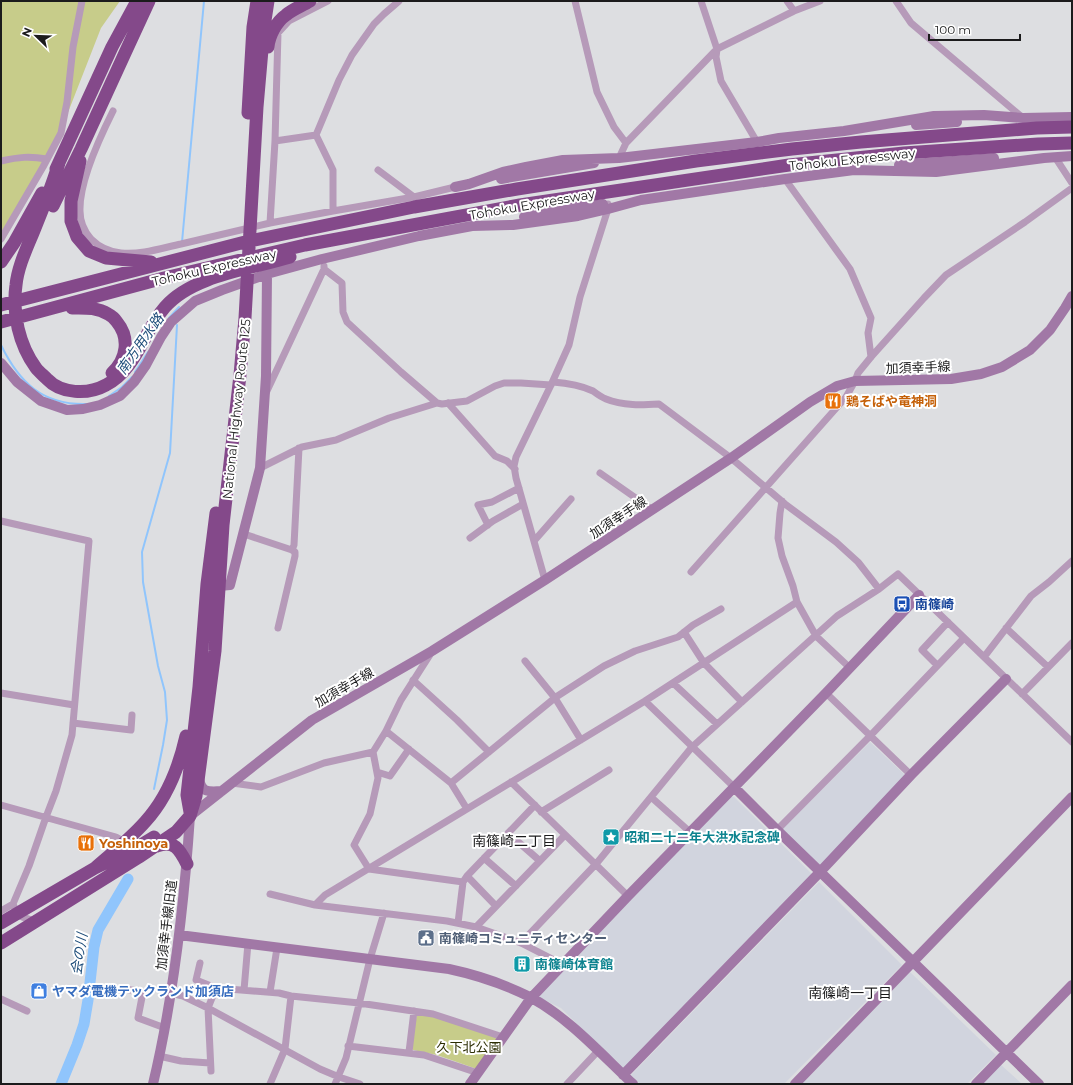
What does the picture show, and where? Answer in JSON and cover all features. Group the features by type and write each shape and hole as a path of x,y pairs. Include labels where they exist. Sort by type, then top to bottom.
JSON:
{"highway":[{"path":"1,262 14,243 53,161 137,1"},
{"path":"150,1 124,53 81,149 22,261 16,285 15,310 18,330 26,351 36,368 51,379 58,387 70,391 96,389 104,386 128,368 153,322 166,306 196,284 370,233"},
{"path":"252,1 251,13 254,27"},
{"name":"National Highway Route 125","path":"190,816 187,795 199,686 213,585 224,525 240,375 241,318 249,177 254,27 257,1"},
{"name":"National Highway Route 125","path":"249,177 258,107 264,27 268,1"},
{"path":"258,107 263,94 268,41 278,23 285,15 310,1"},
{"name":"Tohoku Expressway","path":"1,305 245,242 414,207 525,187 792,148 1037,128 1072,119"},
{"name":"Tohoku Expressway","path":"1,322 164,278 305,245 520,204 789,165 904,153 1072,143"},
{"path":"81,149 79,168 71,201 70,220 78,237 90,251 106,258 163,263"},
{"path":"35,236 51,190 53,161"},
{"path":"48,309 88,308 101,310 109,314 120,326 126,343 123,358 119,366 104,379 92,384 76,385 51,379"},
{"path":"95,868 125,842 146,821 164,797 172,780 183,752 189,724 192,694 213,585"},
{"name":"National Highway Route 125","path":"1,943 139,857 176,832 190,816 196,796 215,651 213,585"},
{"path":"1,923 15,908 136,848 190,816"},
{"path":"153,847 163,843 174,846 181,852 187,864"}],"street":[{"path":"1,238 53,161 67,102 73,47 82,1"},
{"path":"270,223 275,142 278,33 288,21 328,1"},
{"path":"333,210 333,170 316,135 338,80 352,55 374,24 399,1"},
{"path":"575,1 597,92 614,127 626,143"},
{"path":"787,1 794,12"},
{"path":"113,111 104,127 95,150 78,202 82,224 89,237 103,248 122,253 150,250 333,210 414,197 470,184 552,172 573,166 576,167 618,158 626,143 717,49 820,1"},
{"path":"896,1 911,23 1023,118"},
{"path":"703,2 717,49 716,57 721,81 757,142"},
{"path":"470,184 503,172 562,160 618,158 757,142 876,126 934,116 1072,119"},
{"path":"876,126 945,124 1023,118"},
{"path":"275,142 316,135"},
{"path":"1,161 33,156 53,161"},
{"path":"854,170 936,172 1044,158 1072,156"},
{"path":"1,364 17,382 40,401 67,410 83,409 120,396 134,382 146,365 160,337 171,322 195,301 267,274 323,264 419,236 559,209 608,206 785,179 947,160 1003,157 1044,158"},
{"path":"1055,157 1072,183"},
{"path":"378,170 414,197"},
{"path":"785,179 850,269 870,318 868,333 871,357"},
{"path":"690,572 846,397 858,373 871,357 946,275 1025,222 1072,188"},
{"path":"472,226 513,225 578,216 608,206"},
{"path":"545,580 523,504 514,466 516,457 569,345 580,296 608,206"},
{"path":"264,396 280,366 323,264"},
{"path":"323,264 342,283 343,312 347,322 437,403"},
{"path":"213,585 230,585 260,468 264,396 267,274"},
{"name":"加須幸手線","path":"190,816 312,720 432,651 545,580 731,458 810,402 837,386 855,381 950,380 981,374 1002,367 1030,350 1050,330 1072,296"},
{"path":"260,468 299,448 336,440 389,418 437,403 467,401 504,383 574,384 593,391 603,398 618,402 640,406 659,404 731,458 782,501 836,542 858,562 879,588"},
{"path":"448,403 495,456 507,461 515,468"},
{"path":"292,550 294,544 299,448"},
{"path":"600,473 653,510"},
{"path":"488,525 478,505 492,502 519,488"},
{"path":"534,541 571,499"},
{"path":"782,501 778,538 782,556 797,602 816,636 850,668"},
{"path":"470,538 488,525 523,504"},
{"path":"1,521 89,541 72,735 56,792 15,908"},
{"path":"244,534 295,552 278,628"},
{"path":"984,657 1031,596 1072,561"},
{"path":"521,943 596,864 692,747 837,616 898,574 1006,679 1071,739"},
{"path":"470,1084 531,998 562,964 826,693 919,595"},
{"path":"315,905 324,895 645,701 797,602"},
{"path":"451,783 554,698 604,666 635,651 678,637 693,625 721,609"},
{"path":"937,665 922,650 948,622"},
{"path":"1006,628 1048,668"},
{"path":"684,632 704,663 742,702"},
{"path":"777,830 964,638"},
{"path":"1022,694 1072,643"},
{"path":"369,869 354,845 370,814 378,778 373,752 386,731 401,700 432,651"},
{"path":"525,661 554,698 581,740"},
{"path":"623,1075 820,872 911,775 1006,679"},
{"path":"413,680 458,720 489,752"},
{"path":"673,683 717,724"},
{"path":"1,693 74,705"},
{"path":"826,693 911,775"},
{"path":"645,701 1039,1084"},
{"path":"73,723 131,730 132,716"},
{"path":"386,731 451,783 467,808"},
{"path":"377,772 390,776 409,749"},
{"path":"232,783 261,788 324,763 373,752"},
{"path":"541,812 609,770"},
{"path":"199,776 201,787 206,791 222,791"},
{"path":"511,782 628,896"},
{"path":"651,796 690,832"},
{"path":"795,1084 1072,797"},
{"path":"1,805 116,837 125,842"},
{"path":"458,923 465,879 535,805"},
{"name":"加須幸手線旧道","path":"153,1084 166,1028 179,935 187,864 190,816"},
{"path":"508,833 540,861"},
{"path":"476,927 565,835"},
{"path":"484,858 516,886"},
{"path":"369,869 465,879 496,906"},
{"path":"270,894 315,905 458,923 476,927 521,943 562,964"},
{"path":"1,911 15,908"},
{"path":"15,908 21,917 36,921"},
{"path":"336,1084 348,1046 370,958 384,913"},
{"path":"179,935 449,969 488,979 531,998 566,1022 633,1084"},
{"path":"244,990 248,943"},
{"path":"270,992 277,948"},
{"path":"200,963 196,980 216,988 270,992 433,1014 503,1037"},
{"path":"976,1084 1072,985"},
{"path":"211,1071 208,1008 216,988"},
{"path":"125,989 143,992 138,1018 166,1028"},
{"path":"170,993 182,996 208,1008 286,1049 320,1069 360,1084"},
{"path":"270,1084 286,1049 291,996"},
{"path":"1,999 27,1011"},
{"path":"409,1052 414,1011"},
{"path":"348,1046 409,1052 424,1055 478,1073"},
{"path":"567,1084 598,1051"},
{"path":"160,1056 181,1060 210,1062"}],"shaded area":[{"path":"870,742 905,775 819,870 780,831"},
{"path":"730,797 734,797 813,875 626,1067 620,1067 561,1008 538,997"},
{"path":"819,882 902,965 784,1084 640,1084 631,1075"},
{"path":"910,972 996,1055 967,1084 802,1084"},
{"path":"1000,1064 1022,1084 981,1084"}],"green space":[{"path":"1,1 120,1 101,28 58,138 1,233"},
{"name":"久下北公園","path":"417,1014 429,1015 496,1037 497,1040 477,1068 437,1055 413,1050 411,1047"}],"waterway":[{"path":"182,242 204,1"},
{"name":"南方用水路","path":"169,318 179,307"},
{"path":"154,789 167,720 165,692 158,666 143,582 142,552 170,453 177,325"},
{"name":"南方用水路","path":"1,345 16,370 34,389 45,396 57,400 86,404"},
{"name":"南方用水路","path":"135,372 148,352"},
{"name":"南方用水路","path":"109,396 122,387 132,377"},
{"name":"会の川","path":"61,1084 84,1024 94,947 98,930 128,879"}],"place":[{"name":"鶏そばや竜神洞","path":"833,401"},
{"name":"南篠崎","path":"902,604"},
{"name":"昭和二十二年大洪水記念碑","path":"611,837"},
{"name":"Yoshinoya","path":"86,843"},
{"name":"南篠崎コミュニティセンター","path":"426,938"},
{"name":"南篠崎体育館","path":"522,964"},
{"name":"ヤマダ電機テックランド加須店","path":"39,991"}],"district":[{"name":"南篠崎二丁目","path":"514,841"},
{"name":"南篠崎一丁目","path":"850,993"}]}
